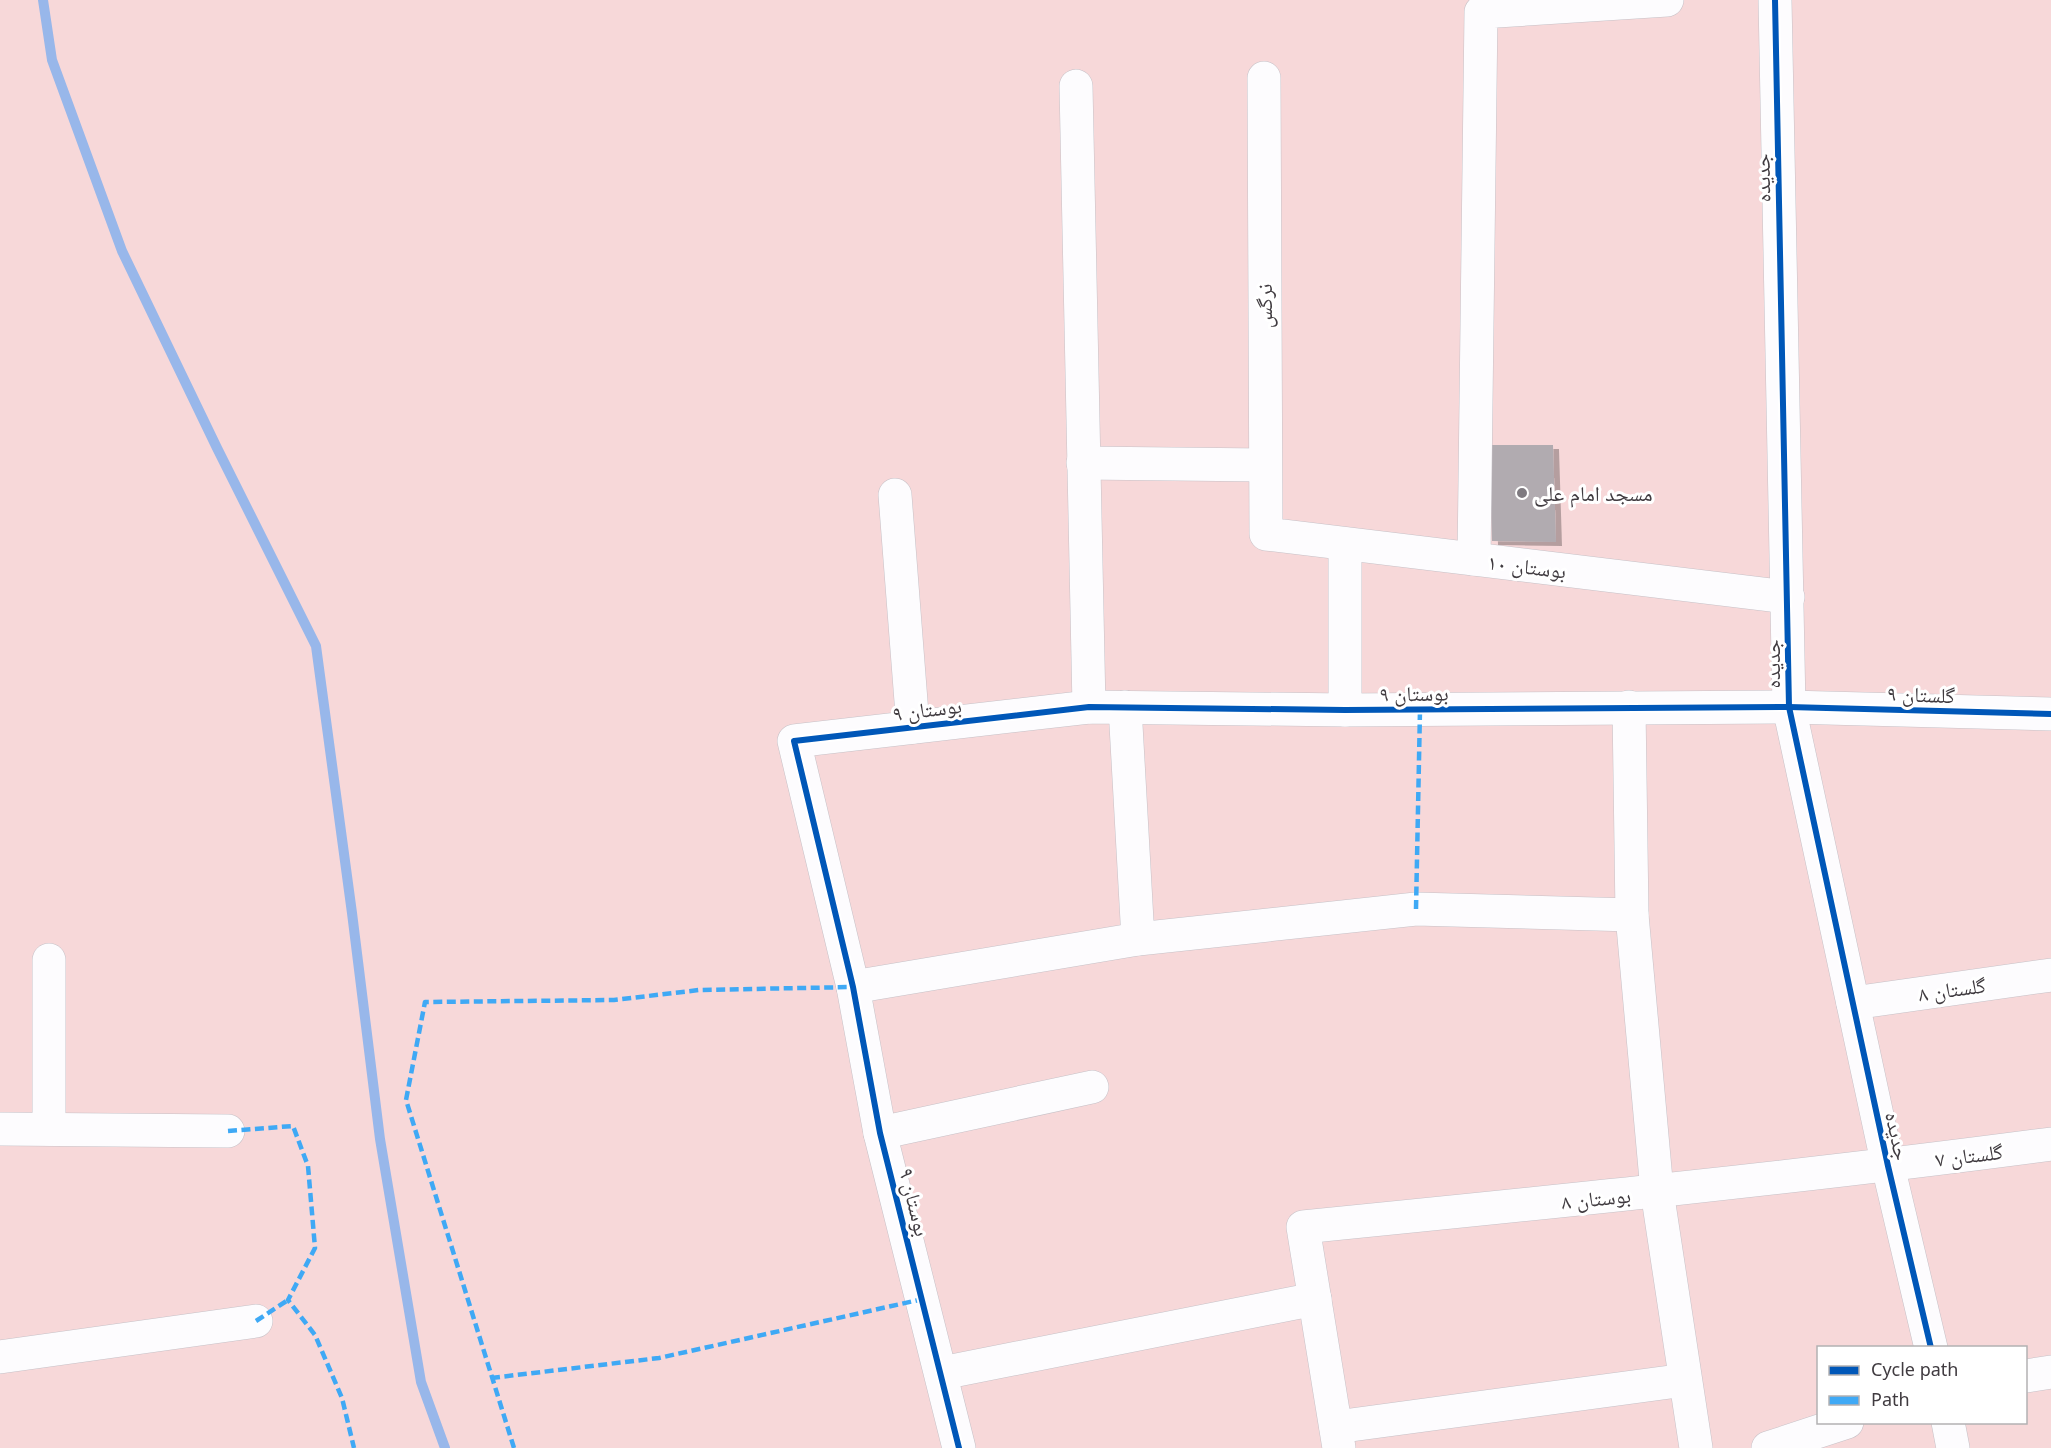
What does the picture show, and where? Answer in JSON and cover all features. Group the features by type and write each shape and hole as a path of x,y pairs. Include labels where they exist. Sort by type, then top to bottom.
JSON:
{"street":[{"path":"1474,559 1481,12 1593,2 1667,0"},
{"name":"جدیده","path":"1775,0 1789,707 1888,1166 1931,1346"},
{"name":"نرگس","path":"1264,78 1266,534"},
{"path":"1076,86 1089,707"},
{"path":"1083,463 1264,465"},
{"path":"895,495 913,727"},
{"name":"بوستان ۱۰","path":"1266,534 1788,597"},
{"path":"1345,544 1345,710"},
{"name":"بوستان ۹","path":"960,1448 880,1133 854,987 795,741 1089,707 1345,710 1789,707"},
{"path":"1125,707 1138,939"},
{"path":"1629,707 1632,915 1657,1191 1696,1448"},
{"name":"گلستان ۹","path":"1789,707 2051,714"},
{"path":"854,987 1138,939 1416,909 1632,915"},
{"path":"49,960 49,1129"},
{"name":"گلستان ۸","path":"1852,1003 2051,975"},
{"path":"880,1133 1092,1087"},
{"path":"0,1129 228,1131"},
{"name":"گلستان ۷","path":"1888,1166 2051,1144"},
{"name":"بوستان ۸","path":"1315,1299 1303,1227 1888,1166"},
{"path":"942,1373 1315,1299 1337,1437 1685,1380"},
{"path":"0,1358 256,1321"},
{"path":"2027,1376 2051,1371"},
{"path":"1768,1448 1840,1424"},
{"path":"1947,1424 1953,1448"}],"shaded area":[{"path":"0,0 2051,0 2051,1448 0,1448"}],"building":[{"name":"مسجد امام علی","path":"1489,445 1553,445 1556,542 1492,541"}],"waterway":[{"path":"43,0 52,60 122,251 316,646 380,1139 421,1382 445,1448"}],"marked path":[{"path":"1416,909 1420,710"},
{"path":"514,1448 406,1100 425,1002 614,1000 699,990 853,987"},
{"path":"228,1131 293,1126 308,1166 315,1248 288,1300 315,1335 342,1398 354,1448"},
{"path":"491,1378 659,1358 923,1299"},
{"path":"256,1321 288,1300"}],"cycle path":[{"path":"1775,0 1789,707 1888,1166 1931,1346"},
{"path":"959,1448 880,1133 853,987 794,741 1089,707 1345,710 1789,707 2051,714"}],"place":[{"name":"مسجد امام علی","path":"1522,493"}]}
